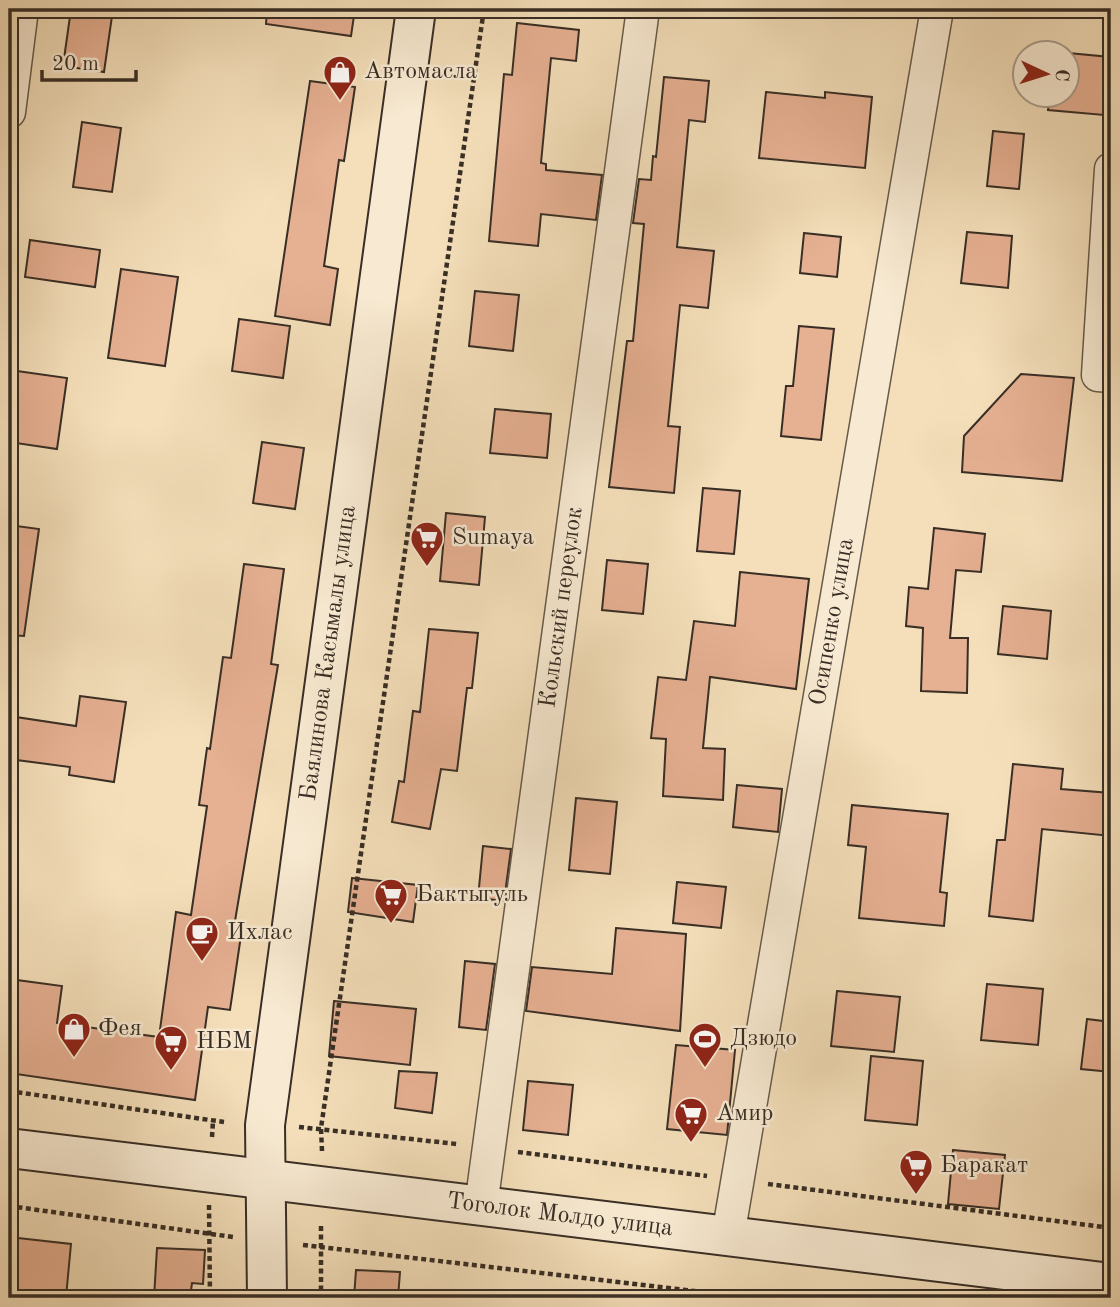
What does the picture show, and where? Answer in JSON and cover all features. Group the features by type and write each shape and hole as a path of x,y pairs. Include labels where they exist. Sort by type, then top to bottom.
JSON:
{"main road":[{"name":"Баялинова Касымалы улица","path":"267,1298 265,1125 416,9"},
{"name":"Тоголок Молдо улица","path":"9,1148 1111,1283"}],"street":[{"path":"9,111 22,9"},
{"name":"Кольский переулок","path":"481,1206 643,9"},
{"name":"Осипенко улица","path":"728,1236 937,9"},
{"path":"1111,169 1098,375 1111,376"}],"path":[{"path":"322,1163 321,1128 484,9"},
{"path":"9,1091 223,1122"},
{"path":"209,1201 210,1298"},
{"path":"9,1206 241,1238"},
{"path":"321,1226 321,1298"},
{"path":"303,1245 321,1245 754,1298"}],"building":[{"path":"71,9 113,9 104,72 63,66"},
{"path":"267,9 355,9 351,36 266,24"},
{"path":"517,23 579,30 576,61 551,58 541,163 546,164 546,170 602,175 596,220 541,214 538,246 489,241 504,74 512,75"},
{"path":"1082,54 1110,57 1104,115 1048,110 1082,108"},
{"path":"664,77 709,81 705,122 689,120 677,247 714,251 708,308 680,305 668,426 680,427 674,493 609,487 627,341 633,341 644,224 633,223 639,179 651,180 653,156 656,157"},
{"path":"310,81 355,87 344,161 339,160 324,266 338,269 330,325 275,316"},
{"path":"766,92 825,98 825,92 872,97 865,168 759,158"},
{"path":"82,122 121,128 112,192 73,187"},
{"path":"993,131 1024,134 1019,189 987,186"},
{"path":"967,232 1012,236 1008,288 961,283"},
{"path":"804,233 841,237 837,277 800,273"},
{"path":"30,240 100,250 95,287 25,277"},
{"path":"121,269 178,277 165,366 108,358"},
{"path":"475,291 519,295 513,351 469,346"},
{"path":"239,319 290,326 283,378 232,371"},
{"path":"799,326 834,329 821,440 781,436 786,386 793,386"},
{"path":"17,371 67,378 57,449 9,442"},
{"path":"1021,374 1074,378 1062,481 962,472 964,436"},
{"path":"495,409 551,414 547,458 490,453"},
{"path":"262,442 304,448 295,509 253,503"},
{"path":"703,488 740,491 734,554 697,551"},
{"path":"446,513 485,517 479,585 440,581"},
{"path":"9,525 39,529 24,636 9,635"},
{"path":"934,528 985,534 981,572 956,570 950,638 968,638 967,693 921,691 923,628 906,626 909,587 928,589"},
{"path":"607,560 648,564 643,614 602,610"},
{"path":"244,564 284,569 271,664 278,665 235,921 243,922 230,1010 208,1007 195,1100 9,1073 9,979 62,986 57,1023 159,1037 176,912 191,915 207,806 199,805 207,748 210,749 223,657 231,658"},
{"path":"740,572 809,579 796,689 710,677 703,748 725,749 723,800 663,796 666,739 651,738 658,677 686,680 694,621 735,626"},
{"path":"1003,606 1051,611 1047,659 998,654"},
{"path":"429,629 478,633 472,688 467,688 457,771 441,769 430,829 392,822 399,781 404,782 413,711 420,712"},
{"path":"80,696 126,702 114,782 69,775 70,767 9,759 9,716 76,726"},
{"path":"1013,764 1063,769 1061,789 1111,793 1111,836 1042,829 1033,921 989,916 997,840 1005,840"},
{"path":"737,785 782,789 778,832 733,827"},
{"path":"576,798 617,802 610,874 569,870"},
{"path":"852,805 948,814 940,892 947,893 944,926 859,918 866,847 848,845"},
{"path":"483,846 511,849 504,901 478,898"},
{"path":"352,878 418,885 413,922 348,912"},
{"path":"677,882 726,887 721,928 673,923"},
{"path":"616,928 686,934 680,1031 526,1011 532,967 612,974"},
{"path":"465,961 495,964 486,1030 459,1027"},
{"path":"987,984 1043,989 1038,1045 981,1040"},
{"path":"837,991 900,997 894,1052 831,1046"},
{"path":"334,1001 416,1009 410,1065 329,1056"},
{"path":"1087,1019 1111,1022 1111,1072 1081,1069"},
{"path":"676,1045 735,1050 727,1135 667,1129"},
{"path":"871,1056 923,1061 917,1125 865,1120"},
{"path":"399,1071 437,1073 432,1113 395,1108"},
{"path":"528,1081 573,1085 568,1135 523,1130"},
{"path":"953,1150 1005,1155 999,1209 948,1204"},
{"path":"9,1237 71,1244 66,1297 9,1290"},
{"path":"157,1248 205,1250 203,1284 192,1283 190,1298 154,1298"},
{"path":"356,1270 400,1272 398,1298 354,1298"}],"place":[{"name":"Автомасла","path":"340,102"},
{"name":"Sumaya","path":"427,568"},
{"name":"Бактыгуль","path":"391,925"},
{"name":"Ихлас","path":"202,963"},
{"name":"Фея","path":"74,1059"},
{"name":"Дзюдо","path":"705,1069"},
{"name":"НБМ","path":"171,1072"},
{"name":"Амир","path":"691,1144"},
{"name":"Баракат","path":"916,1196"}]}
